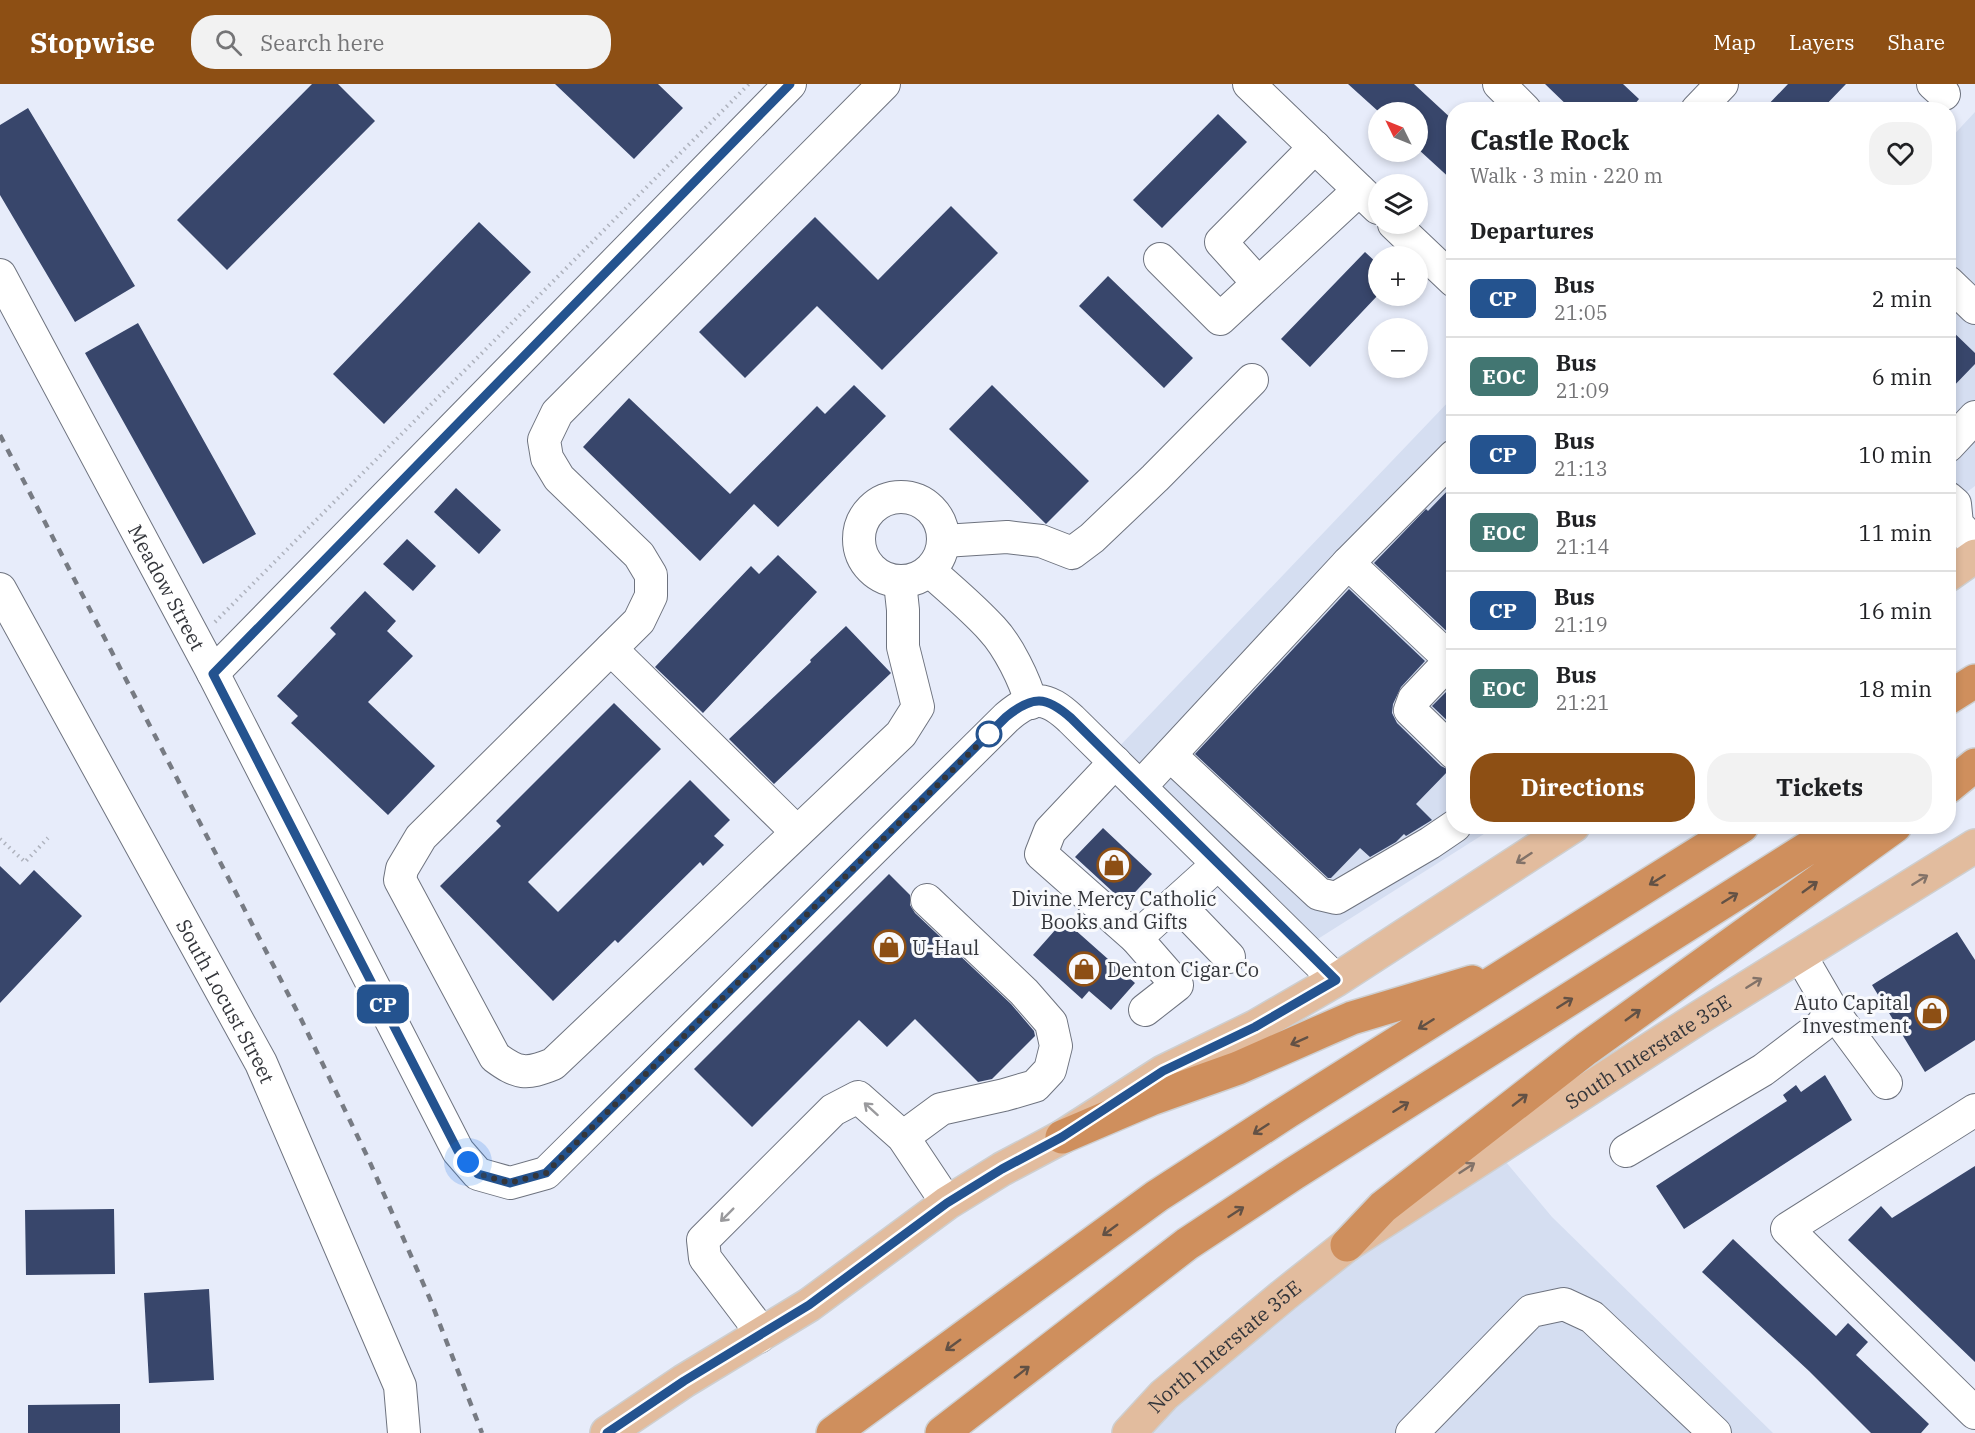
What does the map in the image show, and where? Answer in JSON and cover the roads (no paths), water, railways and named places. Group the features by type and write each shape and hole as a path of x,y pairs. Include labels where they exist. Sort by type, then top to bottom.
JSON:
{"highway":[{"path":"1956,693 1975,681"},
{"path":"1956,755 1975,743"},
{"path":"1956,780 1975,765"},
{"path":"833,1433 1157,1196 1729,834"},
{"path":"942,1433 1187,1244 1293,1174 1830,834"},
{"path":"1336,1254 1383,1207 1586,1049 1884,834"},
{"path":"1062,1137 1151,1099 1238,1068 1352,1018 1511,971"}],"main road":[{"path":"1956,569 1975,556"},
{"path":"620,1424 809,1305 947,1203 1002,1169 1062,1137 1163,1071 1255,1027 1336,980 1561,834"},
{"name":"South Interstate 35E","path":"1336,1254 1700,1017 1975,846"},
{"name":"North Interstate 35E","path":"1129,1433 1164,1395 1336,1254"}],"street":[{"path":"213,674 790,84"},
{"path":"884,84 557,413 544,440 547,458 559,478 639,555 651,575 651,596 639,621 422,837 402,869 400,880 495,1057 512,1070 531,1072 553,1064 901,734 918,707 903,647 900,582"},
{"path":"1249,84 1368,198"},
{"path":"1498,84 1517,102"},
{"path":"1258,283 1221,242 1315,147"},
{"path":"1160,259 1220,319 1258,283 1368,200"},
{"path":"1405,234 1446,273"},
{"name":"Meadow Street","path":"0,275 213,674 458,1151 478,1174 510,1183 546,1173 1006,717 1018,708 1031,703"},
{"path":"1956,290 1975,308"},
{"path":"944,541 1007,537 1041,541 1072,553 1092,538 1252,380"},
{"path":"1956,437 1975,417"},
{"path":"1140,787 1348,563 1446,464"},
{"path":"903,496 920,500 933,510 942,524 944,541 940,557 930,570 916,579 900,582 883,578 870,568 861,554 859,537 862,521 872,508 887,499 903,496"},
{"path":"1348,563 1446,655"},
{"path":"930,570 993,630 1027,686 1031,703 1042,700 1056,705 1336,980"},
{"name":"South Locust Street","path":"0,589 261,1063 400,1386 404,1433"},
{"path":"611,649 797,832"},
{"path":"1446,667 1414,699 1410,710 1446,745"},
{"path":"1170,754 1319,894 1336,898 1446,832"},
{"path":"1115,762 1050,831 1041,854 1136,938 1177,985 1145,1010"},
{"path":"1136,938 1218,864"},
{"path":"903,1137 941,1109 1035,1086 1050,1070 1056,1046 1052,1023 1024,992 927,900"},
{"path":"1177,903 1229,957"},
{"path":"1800,955 1832,1010 1886,1083"},
{"path":"1626,1150 1763,1070 1821,1026 1832,1010"},
{"path":"759,1337 755,1324 705,1258 703,1240 833,1110 858,1097 903,1137 947,1203"},
{"path":"1975,1110 1787,1229 1975,1413"},
{"path":"1412,1433 1531,1311 1564,1304 1592,1317 1714,1433"}],"railway":[{"path":"0,435 301,1019 368,1158 430,1299 482,1433"}],"place":[{"name":"Divine Mercy Catholic Books and Gifts","path":"1114,865"},
{"name":"U-Haul","path":"889,947"},
{"name":"Denton Cigar Co","path":"1084,969"},
{"name":"Auto Capital Investment","path":"1932,1013"}]}
